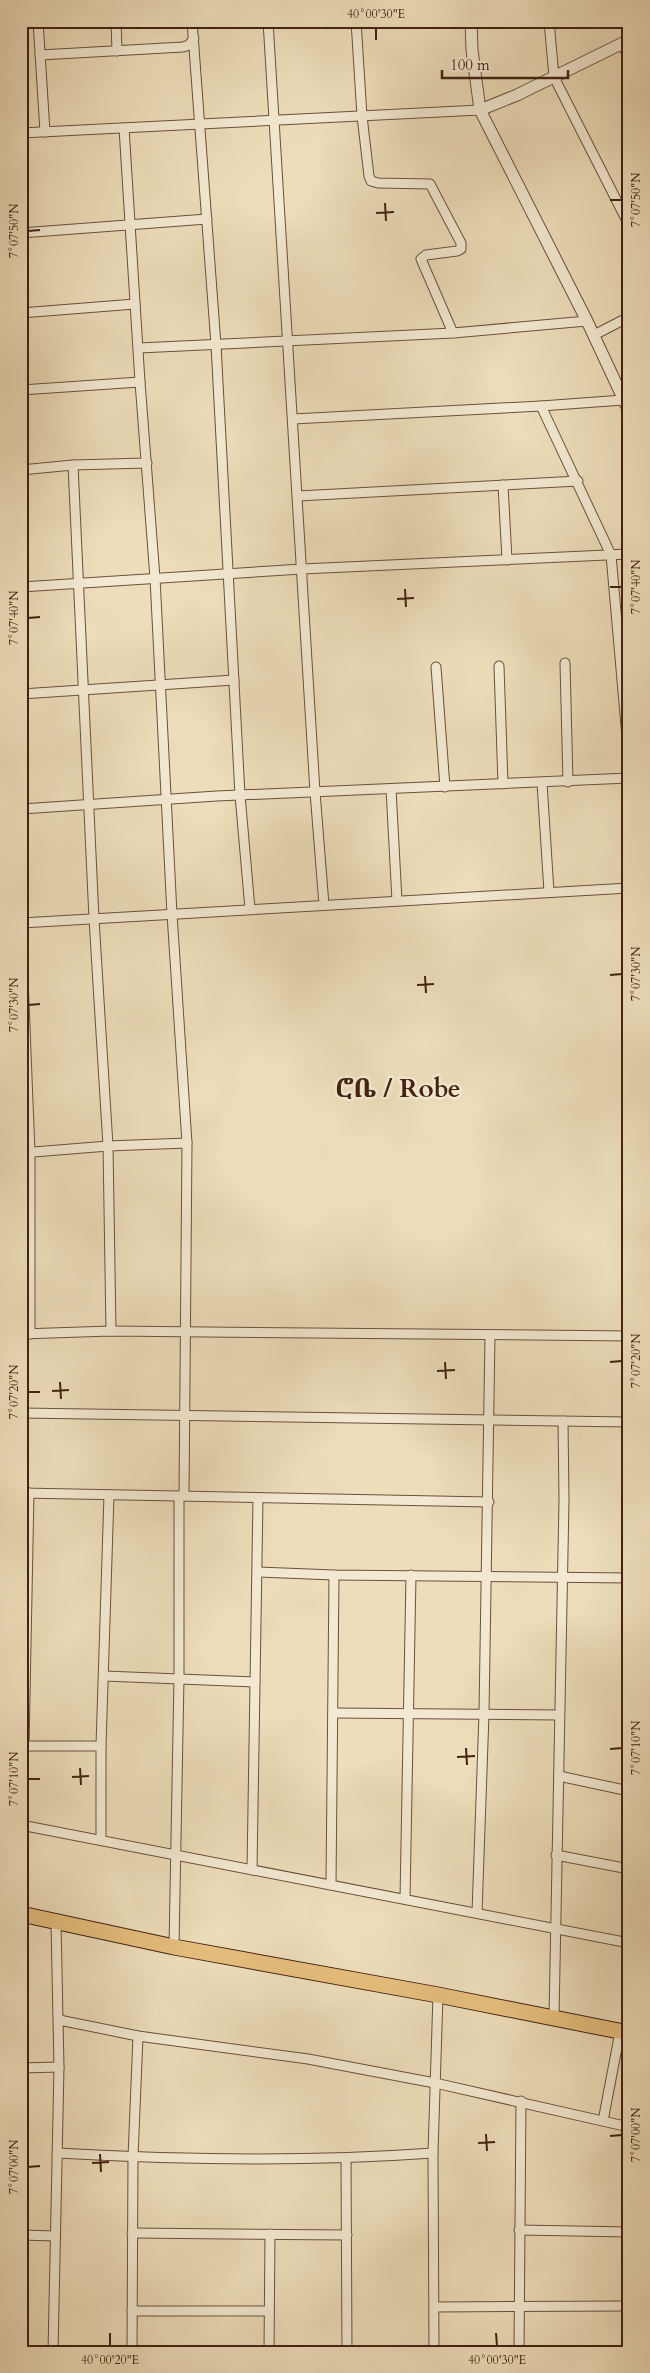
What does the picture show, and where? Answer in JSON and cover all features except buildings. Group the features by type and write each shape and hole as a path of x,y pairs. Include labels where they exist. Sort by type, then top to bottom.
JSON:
{"main road":[{"path":"21,1914 174,1947 438,1995 624,2032"}],"street":[{"path":"38,21 45,132"},
{"path":"116,21 117,51"},
{"path":"192,21 216,345 240,795 250,909"},
{"path":"268,21 276,121 315,792 324,905"},
{"path":"356,21 362,116 368,170 371,180 378,183 430,184 461,243 461,249 458,251 426,255 421,260 453,333"},
{"path":"293,419 541,406 627,406 594,335 480,110 472,50 471,21"},
{"path":"549,21 554,77 629,225"},
{"path":"40,55 183,47 189,45 194,38"},
{"path":"21,133 480,110 554,77 625,42 629,58"},
{"path":"124,128 155,578 172,914 187,1143 185,1415 181,1496 174,1947"},
{"path":"21,233 207,219"},
{"path":"21,313 135,304"},
{"path":"594,335 629,317"},
{"path":"139,348 453,333 587,321"},
{"path":"21,390 140,382"},
{"path":"541,406 578,481 611,555 629,760"},
{"path":"21,470 147,463"},
{"path":"73,466 94,919 108,1146 111,1331"},
{"path":"298,496 578,481"},
{"path":"503,485 507,560"},
{"path":"21,587 302,569 629,554"},
{"path":"565,663 568,782"},
{"path":"499,666 503,784"},
{"path":"436,668 445,787"},
{"path":"21,694 234,680"},
{"path":"21,809 240,795 629,778"},
{"path":"542,783 549,892"},
{"path":"391,789 397,901"},
{"path":"21,923 629,888"},
{"path":"21,928 26,1152 26,1334 111,1331 629,1336"},
{"path":"26,1152 187,1143"},
{"path":"477,1913 489,1502 490,1335"},
{"path":"21,1413 629,1422"},
{"path":"554,2018 562,1577 562,1421"},
{"path":"101,1746 23,1746 25,1493 489,1502"},
{"path":"101,1840 101,1746 109,1495"},
{"path":"252,1870 258,1498"},
{"path":"258,1572 334,1576 411,1575 629,1578"},
{"path":"405,1899 411,1575"},
{"path":"331,1885 334,1576"},
{"path":"104,1676 255,1682"},
{"path":"333,1713 409,1712 558,1715"},
{"path":"559,1776 629,1792"},
{"path":"21,1825 629,1943"},
{"path":"556,1854 629,1869"},
{"path":"53,2352 59,2067 56,1923"},
{"path":"434,2352 433,2153 438,1995"},
{"path":"59,2020 138,2036 308,2059 521,2101 629,2127"},
{"path":"602,2121 624,2032"},
{"path":"132,2352 133,2158 138,2036"},
{"path":"21,2068 59,2067"},
{"path":"519,2352 521,2101"},
{"path":"57,2153 133,2158 346,2159 433,2153"},
{"path":"346,2159 348,2352"},
{"path":"519,2230 629,2232"},
{"path":"132,2233 346,2235"},
{"path":"269,2352 270,2234"},
{"path":"21,2235 55,2236"},
{"path":"434,2307 629,2306"},
{"path":"132,2311 269,2311"}],"district":[{"name":"ሮቤ / Robe","path":"398,1088"}]}
